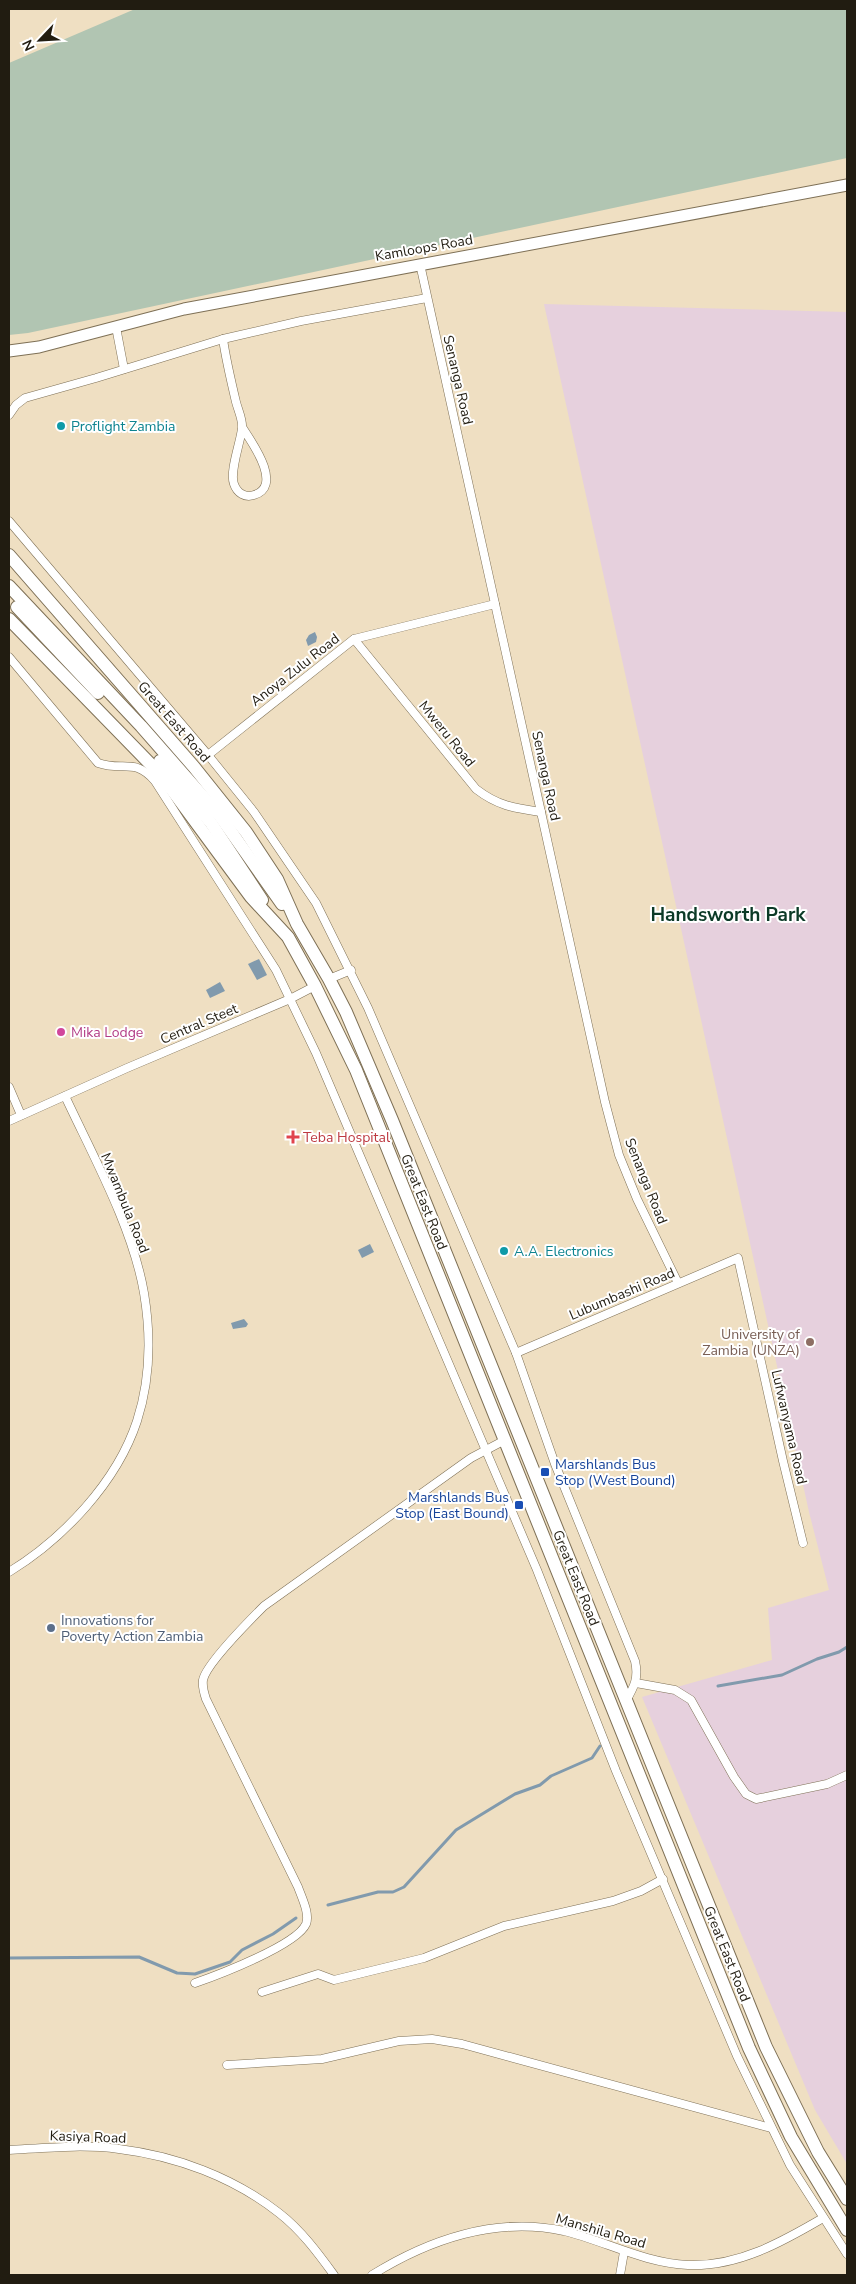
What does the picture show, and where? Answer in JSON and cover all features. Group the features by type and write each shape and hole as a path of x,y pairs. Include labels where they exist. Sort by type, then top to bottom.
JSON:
{"main road":[{"name":"Kamloops Road","path":"9,351 39,347 184,309 420,264 772,201 847,185"},
{"name":"Great East Road","path":"9,555 222,802 277,879 297,924"},
{"name":"Great East Road","path":"9,586 141,726 220,816 297,924 346,1012 392,1120 766,2047 814,2144 847,2200"},
{"name":"Great East Road","path":"9,598 39,632 137,733 211,822 284,933 315,986 356,1070 749,2048 791,2137 847,2230"},
{"name":"Great East Road","path":"9,619 161,775 251,897 284,933"}],"street":[{"name":"Senanga Road","path":"420,264 605,1102 619,1155 637,1199 678,1283"},
{"path":"9,415 25,398 223,339 301,320 427,298"},
{"path":"116,327 124,369"},
{"path":"223,339 242,427 262,458 267,470 262,490 256,495 247,496 238,492 233,482 237,447 242,427"},
{"path":"9,521 208,755 254,812 284,853 316,903 351,970 516,1353 555,1464 635,1661 638,1673 636,1683 626,1703"},
{"name":"Anoya Zulu Road","path":"208,755 354,639 495,604"},
{"name":"Mweru Road","path":"354,639 476,789 491,801 508,807 541,812"},
{"path":"9,657 98,763 107,767 137,766 147,771 245,919 276,970 316,1054 486,1449 537,1570 616,1771 737,2056 790,2165 847,2254"},
{"path":"329,980 351,970"},
{"name":"Central Steet","path":"9,1121 290,999 315,986"},
{"path":"9,1087 22,1115"},
{"name":"Mwambula Road","path":"9,1572 44,1547 65,1528 96,1494 122,1456 130,1439 137,1421 146,1381 148,1341 144,1293 132,1246 65,1096"},
{"name":"Lubumbashi Road","path":"516,1353 738,1258"},
{"name":"Lufwanyama Road","path":"738,1258 783,1460 804,1543"},
{"path":"195,1983 237,1967 300,1934 306,1924 307,1916 298,1888 206,1699 203,1689 203,1678 243,1628 264,1606 486,1449 505,1440"},
{"path":"636,1683 676,1690 692,1700 734,1777 746,1794 756,1799 827,1784 847,1775"},
{"path":"262,1992 318,1974 334,1980 424,1958 504,1926 613,1901 641,1891 663,1879"},
{"path":"227,2064 322,2059 399,2041 432,2039 462,2044 771,2128"},
{"name":"Kasiya Road","path":"9,2150 72,2147 118,2148 158,2155 203,2170 240,2187 280,2213 311,2245 334,2275"},
{"name":"Manshila Road","path":"372,2275 403,2256 441,2240 485,2230 526,2226 564,2232 624,2252 680,2264 715,2263 741,2258 769,2247 823,2218"},
{"path":"620,2275 624,2252"}],"shaded area":[{"name":"University of Zambia (UNZA)","path":"544,304 847,312 847,2164 815,2110 642,1697 772,1660 768,1608 829,1590 809,1512"}],"green space":[{"path":"135,9 847,9 847,158 28,333 9,335 9,63"}],"water":[{"path":"315,632 316,642 308,646 306,640 309,635"},
{"path":"259,959 267,975 257,980 248,964"},
{"path":"220,982 225,991 210,998 206,990"},
{"path":"370,1244 374,1252 362,1258 358,1250"},
{"path":"244,1319 248,1324 246,1327 233,1329 231,1323"}],"waterway":[{"path":"718,1686 782,1675 847,1647"},
{"path":"328,1905 378,1892 393,1892 404,1887 456,1830 515,1794 540,1785 551,1776 592,1758 600,1746"},
{"path":"9,1958 139,1957 177,1973 195,1974 230,1962 242,1950 273,1934 296,1918"}],"place":[{"name":"Proflight Zambia","path":"61,426"},
{"name":"Mika Lodge","path":"61,1032"},
{"name":"Teba Hospital","path":"293,1137"},
{"name":"A.A. Electronics","path":"504,1251"},
{"name":"University of Zambia (UNZA)","path":"810,1342"},
{"name":"Marshlands Bus Stop (West Bound)","path":"545,1472"},
{"name":"Marshlands Bus Stop (East Bound)","path":"519,1505"},
{"name":"Innovations for Poverty Action Zambia","path":"51,1628"}],"district":[{"name":"Handsworth Park","path":"728,915"}]}
